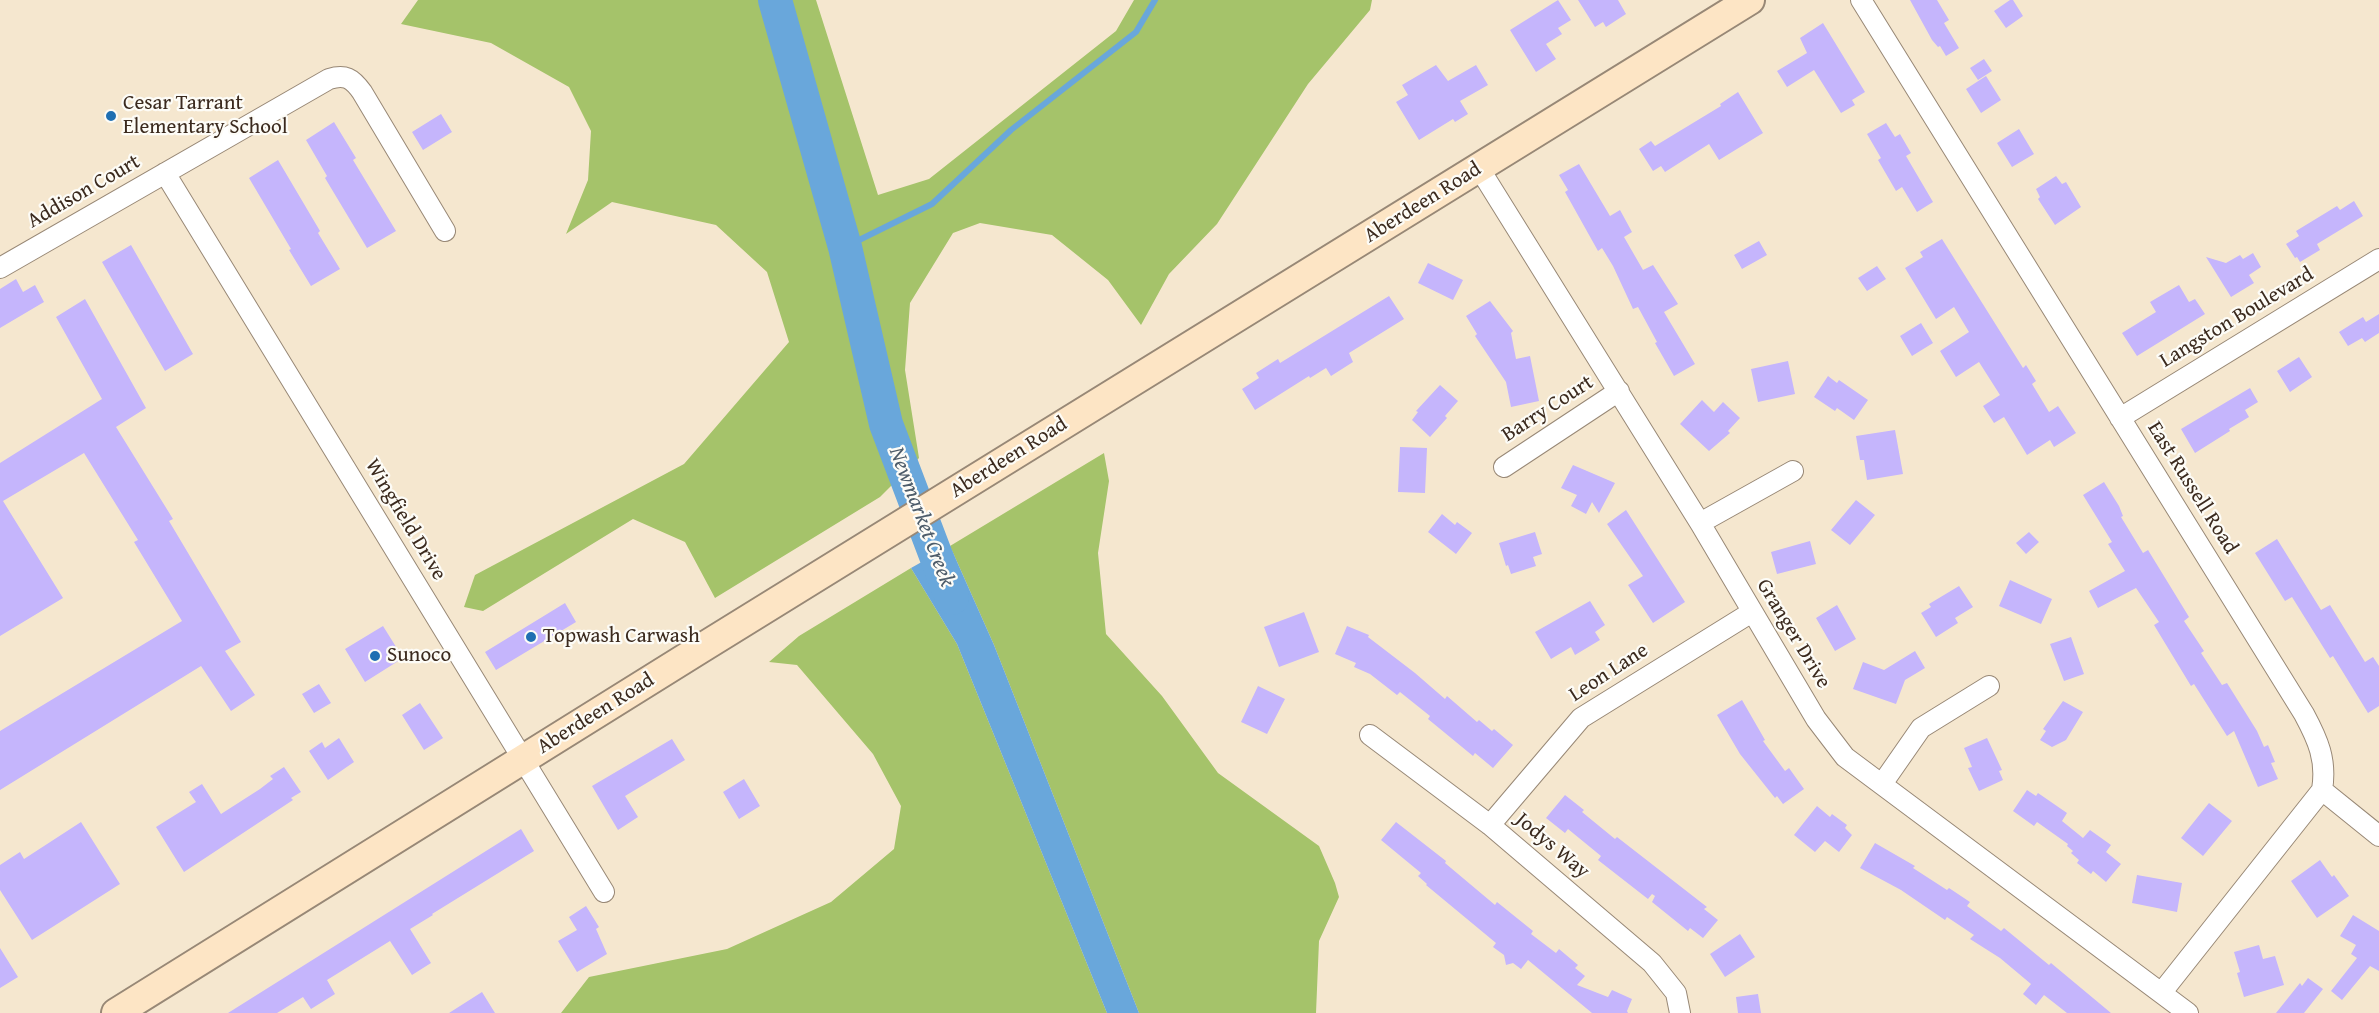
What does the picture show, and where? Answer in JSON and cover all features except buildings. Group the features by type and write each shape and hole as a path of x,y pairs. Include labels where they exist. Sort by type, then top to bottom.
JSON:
{"main road":[{"name":"Aberdeen Road","path":"116,1013 522,759 1750,0"}],"street":[{"name":"East Russell Road","path":"1861,0 2304,714 2319,742 2323,757 2325,774 2322,790"},
{"name":"Addison Court","path":"0,268 329,79 346,76 362,92 445,231"},
{"name":"Granger Drive","path":"1479,168 1700,523 1816,719 1845,757 2188,1013"},
{"name":"Wingfield Drive","path":"165,173 604,892"},
{"name":"Langston Boulevard","path":"2120,418 2379,259"},
{"name":"Barry Court","path":"1504,467 1619,391"},
{"path":"1700,523 1793,471"},
{"name":"Leon Lane","path":"1490,825 1581,718 1752,612"},
{"path":"1882,784 1921,728 1989,686"},
{"name":"Jodys Way","path":"1370,735 1490,825 1652,963 1676,993 1680,1013"},
{"path":"2162,992 2322,790 2379,836"}],"green space":[{"path":"418,0 816,0 878,195 929,179 1116,31 1134,0 1372,0 1370,10 1308,84 1217,224 1169,274 1141,325 1108,280 1052,235 980,223 953,233 910,303 905,370 919,458 880,497 715,598 685,542 633,519 483,611 464,607 475,575 684,464 789,342 767,272 716,225 612,202 566,234 588,180 591,131 569,87 491,43 401,24"},
{"path":"1104,453 1109,481 1098,553 1106,634 1162,696 1218,773 1319,846 1335,883 1339,897 1319,941 1316,1013 1139,1013 994,645 950,546"},
{"path":"911,568 957,644 1107,1013 561,1013 589,977 727,949 831,902 894,849 901,806 873,754 797,665 769,662 799,636"}],"water":[{"name":"Newmarket Creek","path":"950,546 994,645 1139,1013 1107,1013 957,644 911,568"}],"waterway":[{"name":"Newmarket Creek","path":"775,0 845,247 886,424 952,598"},
{"path":"845,247 932,204 1011,130 1136,32 1155,0"}],"place":[{"name":"Cesar Tarrant Elementary School","path":"111,116"},
{"name":"Topwash Carwash","path":"531,637"},
{"name":"Sunoco","path":"375,656"}]}
